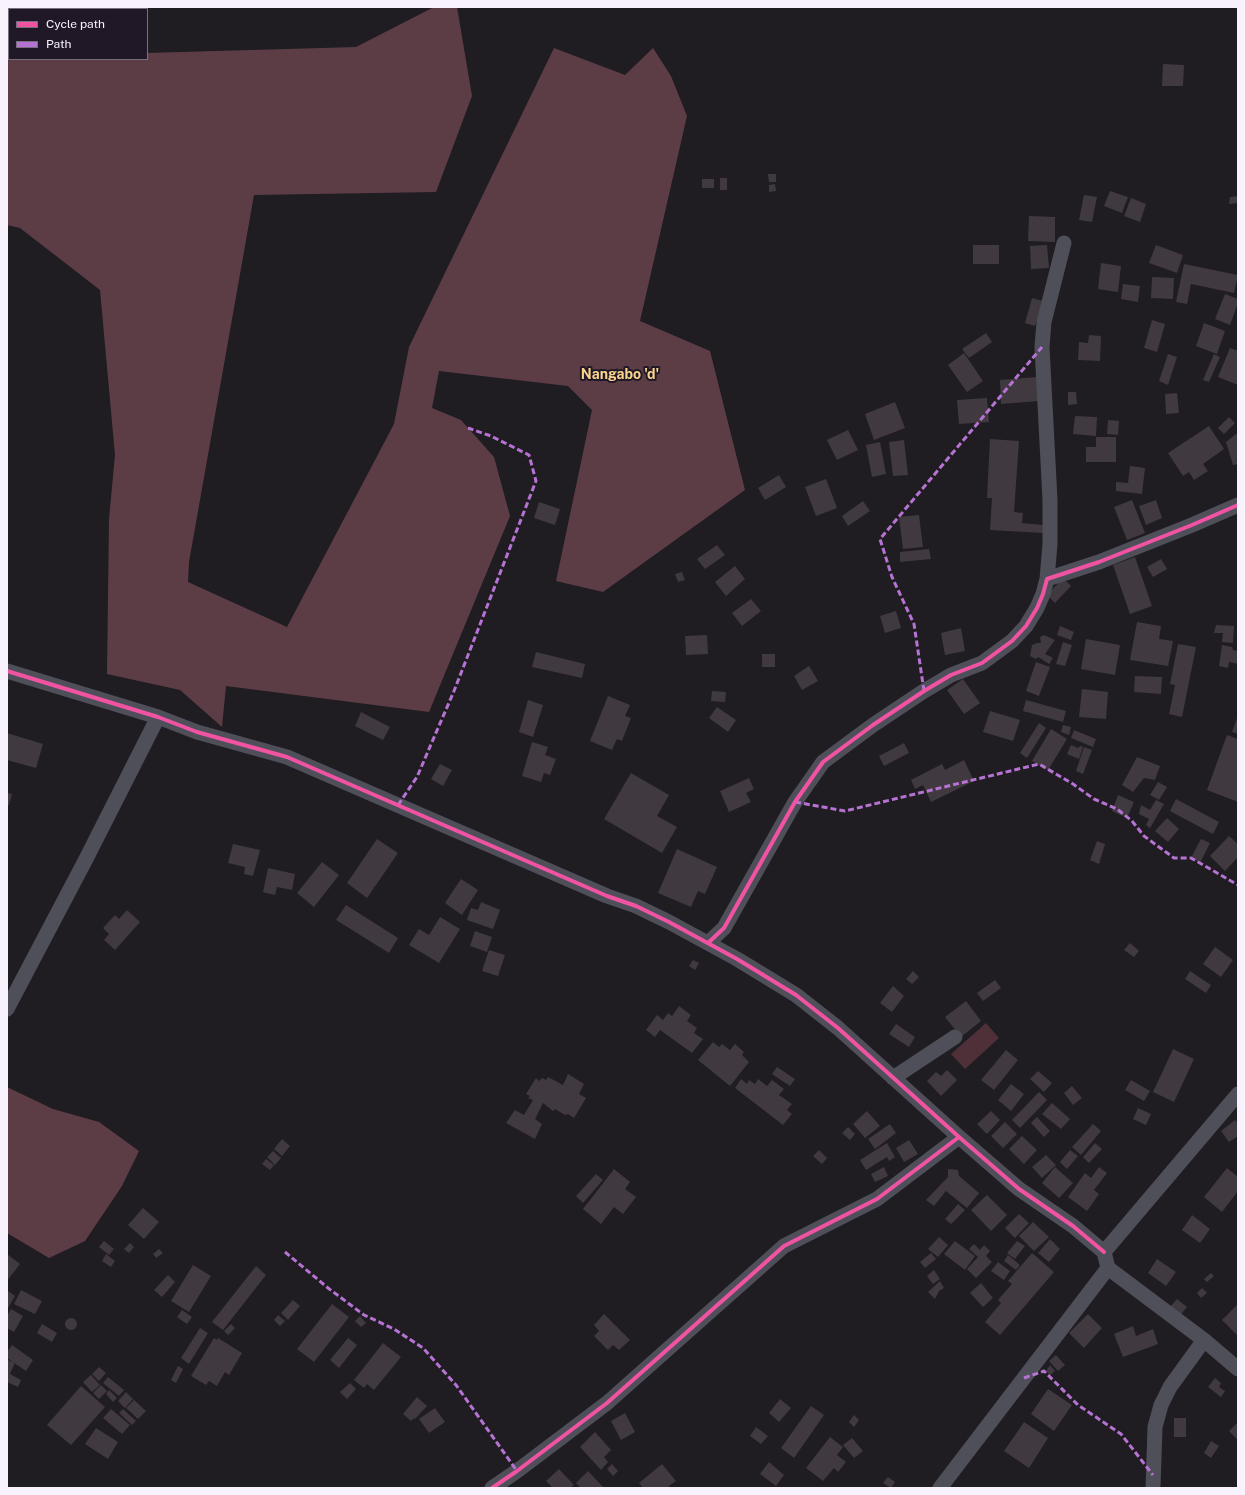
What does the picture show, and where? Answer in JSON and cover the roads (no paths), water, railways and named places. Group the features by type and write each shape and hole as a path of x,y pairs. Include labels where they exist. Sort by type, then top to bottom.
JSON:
{"street":[{"path":"708,943 724,928 795,802 823,762 873,725 924,691 950,675 982,663 1012,641 1026,626 1037,608 1047,579 1050,544 1050,500 1042,347 1044,322 1064,243"},
{"path":"1047,579 1099,562 1192,525 1238,504"},
{"path":"7,671 158,717 197,732 287,757 607,896 636,906 737,959 796,995 838,1028 959,1137 1020,1189 1073,1226 1104,1252 1108,1268 1204,1340 1238,1369"},
{"path":"7,1009 86,859 158,717"},
{"path":"893,1078 955,1037"},
{"path":"1104,1252 1238,1094"},
{"path":"492,1488 517,1472 607,1403 784,1246 878,1199 959,1137"},
{"path":"940,1488 1108,1268"},
{"path":"1153,1488 1155,1427 1161,1405 1170,1387 1204,1340"}],"district":[{"name":"Nangabo 'd'","path":"620,375"}]}
